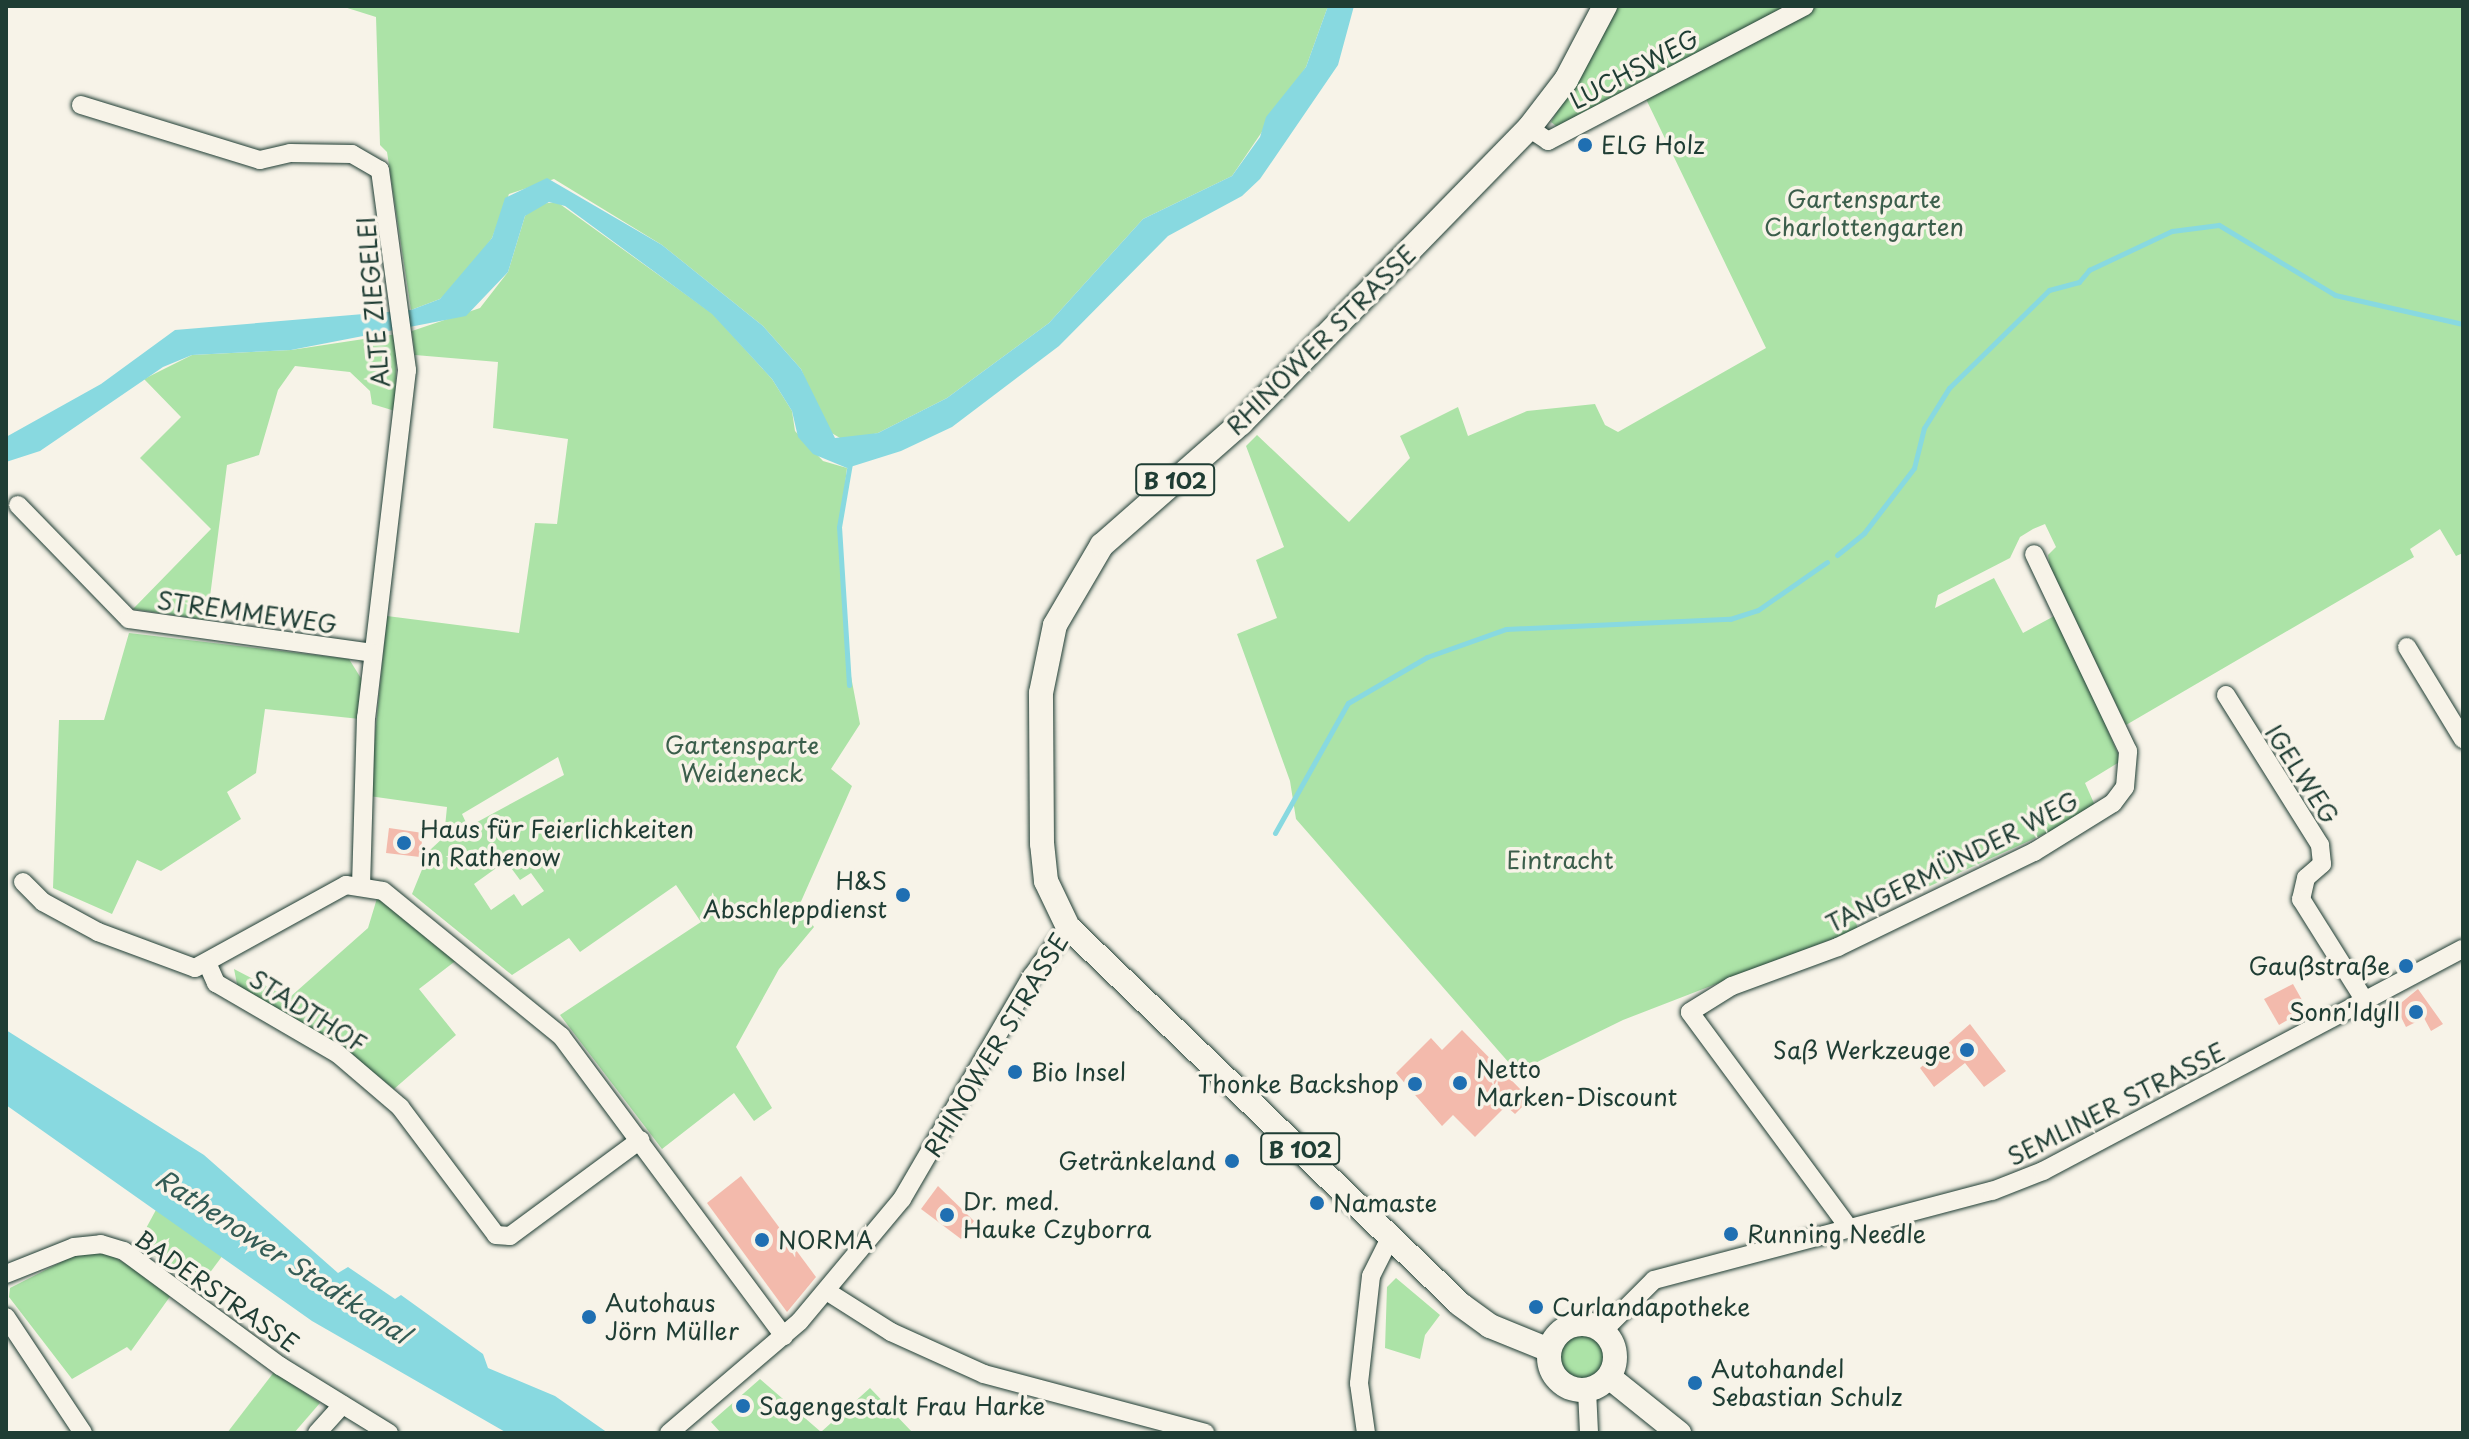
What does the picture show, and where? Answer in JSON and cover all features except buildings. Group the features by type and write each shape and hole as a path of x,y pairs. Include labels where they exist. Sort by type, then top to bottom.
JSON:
{"main road":[{"name":"RHINOWER STRASSE","path":"1068,927 1046,881 1043,856 1041,693 1055,625 1071,591 1120,526 1241,423 1529,128 1566,80 1605,6"},
{"name":"B 102","path":"1068,927 1390,1238 1490,1326 1549,1350"},
{"path":"1570,1325 1603,1331 1615,1353 1609,1377 1587,1390 1558,1380 1549,1350 1570,1325"},
{"path":"1609,1377 1679,1433"}],"street":[{"name":"LUCHSWEG","path":"1529,128 1548,141 1805,6"},
{"name":"ALTE ZIEGELEI","path":"81,105 260,160 290,153 352,154 371,161 387,197 405,350 406,398 373,653 361,885"},
{"name":"STREMMEWEG","path":"18,505 129,619 373,653"},
{"name":"TANGERMÜNDER WEG","path":"1849,1228 1690,1012 1732,986 1852,941 2034,852 2113,803 2125,787 2128,751 2034,554"},
{"path":"2407,647 2463,739"},
{"name":"IGELWEG","path":"2226,695 2320,845 2322,864 2306,878 2301,899 2365,1001"},
{"path":"23,882 43,902 98,932 184,965 208,965 334,890 361,885 396,899 543,1017 640,1140 784,1336"},
{"name":"RHINOWER STRASSE","path":"669,1433 784,1336 828,1292 914,1182 1032,976 1068,927"},
{"name":"SEMLINER STRASSE","path":"1603,1331 1654,1280 1849,1228 2043,1171 2463,949"},
{"name":"STADTHOF","path":"208,965 216,983 338,1054 400,1107 496,1235 510,1236 640,1140"},
{"path":"1366,1433 1359,1383 1371,1276 1390,1238"},
{"name":"BADERSTRASSE","path":"6,1274 82,1245 124,1251 342,1405 389,1433"},
{"path":"828,1292 961,1365 1134,1425 1205,1433"},
{"path":"6,1317 83,1433"},
{"path":"1587,1390 1589,1433"},
{"path":"317,1433 342,1405"}],"green space":[{"path":"341,6 1328,6 1306,67 1232,176 1143,219 1049,323 947,398 878,433 845,441 825,429 801,369 763,326 662,245 554,179 509,194 492,238 460,282 440,299 411,310 387,152 380,145 376,17"},
{"path":"1617,6 1797,6 1560,129 1551,122"},
{"path":"1817,6 2463,6 2463,553 2456,556 2440,529 2410,549 2414,557 2126,725 2050,567 2048,555 2056,547 2045,524 2033,529 2020,537 2010,558 1938,595 1935,608 1994,578 2023,633 2058,614 2121,761 2085,783 2097,810 1855,920 1858,929 1623,1020 1517,1072 1296,819 1290,781 1237,634 1277,618 1256,560 1284,547 1246,446 1257,435 1349,522 1410,458 1400,436 1458,407 1468,436 1527,411 1595,404 1605,425 1618,432 1766,348 1645,97"},
{"name":"Gartensparte Weideneck","path":"557,202 713,314 772,379 792,411 795,431 823,461 847,468 840,527 850,671 860,724 831,769 852,786 799,906 814,927 779,969 736,1047 772,1108 754,1121 734,1093 662,1149 560,1015 701,922 676,885 580,952 569,938 512,975 412,894 430,850 444,837 447,807 369,796 387,616 519,633 535,523 557,524 568,439 493,428 498,362 415,355 412,331 480,308 508,272 525,216 539,204","holes":["558,757 564,775 468,827 462,814","506,861 520,880 531,873 544,891 522,906 514,894 491,910 474,884"]},
{"path":"397,334 395,411 372,404 370,391 350,372 295,366 278,390 259,455 227,465 207,620 133,609 211,529 140,458 181,417 144,379 192,355 291,350"},
{"path":"129,633 349,659 364,683 360,719 265,709 256,773 227,792 241,819 161,871 137,860 112,914 53,888 59,720 104,720"},
{"path":"378,895 458,959 419,989 456,1035 394,1089 342,1047 238,989 234,969 289,998 368,928"},
{"path":"157,1208 223,1255 200,1286 137,1245"},
{"path":"105,1252 174,1291 131,1351 127,1347 72,1379 9,1297 10,1288 75,1255"},
{"path":"1396,1278 1440,1315 1425,1335 1420,1359 1385,1348 1387,1287"},
{"path":"1582,1334 1598,1341 1605,1357 1598,1373 1582,1380 1566,1373 1559,1357 1566,1341"},
{"path":"274,1372 320,1403 294,1433 227,1433"},
{"path":"760,1379 821,1432 870,1388 913,1433 721,1433 711,1422"}],"water":[{"path":"1328,6 1354,6 1338,65 1260,179 1242,196 1168,236 1059,346 952,427 901,451 847,468 813,454 798,437 792,411 772,379 712,314 565,206 549,202 525,216 508,272 466,316 291,350 192,355 163,367 40,451 6,462 6,437 101,384 175,330 411,310 440,299 492,238 505,198 547,178 662,245 763,326 801,369 835,438 878,433 947,398 1049,323 1143,219 1232,176 1260,137 1266,117 1306,67"},
{"name":"Rathenower Stadtkanal","path":"6,1030 204,1155 338,1273 348,1267 395,1299 401,1295 483,1354 488,1368 555,1396 608,1433 507,1433 312,1321 6,1105"}],"waterway":[{"path":"1837,555 1864,533 1914,468 1924,428 1949,388 2049,290 2079,282 2089,270 2172,231 2219,225 2335,295 2463,324"},
{"path":"849,685 839,527 850,463"},
{"path":"1275,833 1348,703 1427,657 1506,629 1730,619 1758,610 1827,562"}],"place":[{"name":"ELG Holz","path":"1585,145"},
{"name":"Haus für Feierlichkeiten in Rathenow","path":"404,843"},
{"name":"H&S Abschleppdienst","path":"903,895"},
{"name":"Gaußstraße","path":"2406,966"},
{"name":"Sonn'Idyll","path":"2416,1012"},
{"name":"Saß Werkzeuge","path":"1967,1050"},
{"name":"Bio Insel","path":"1015,1072"},
{"name":"Netto Marken-Discount","path":"1460,1083"},
{"name":"Thonke Backshop","path":"1415,1084"},
{"name":"Getränkeland","path":"1232,1161"},
{"name":"Namaste","path":"1317,1203"},
{"name":"Dr. med. Hauke Czyborra","path":"947,1215"},
{"name":"Running Needle","path":"1731,1234"},
{"name":"NORMA","path":"762,1240"},
{"name":"Curlandapotheke","path":"1536,1307"},
{"name":"Autohaus Jörn Müller","path":"589,1317"},
{"name":"Autohandel Sebastian Schulz","path":"1695,1383"},
{"name":"Sagengestalt Frau Harke","path":"743,1406"}],"park label":[{"name":"Gartensparte Charlottengarten","path":"1864,213"},
{"name":"Eintracht","path":"1560,860"}]}
